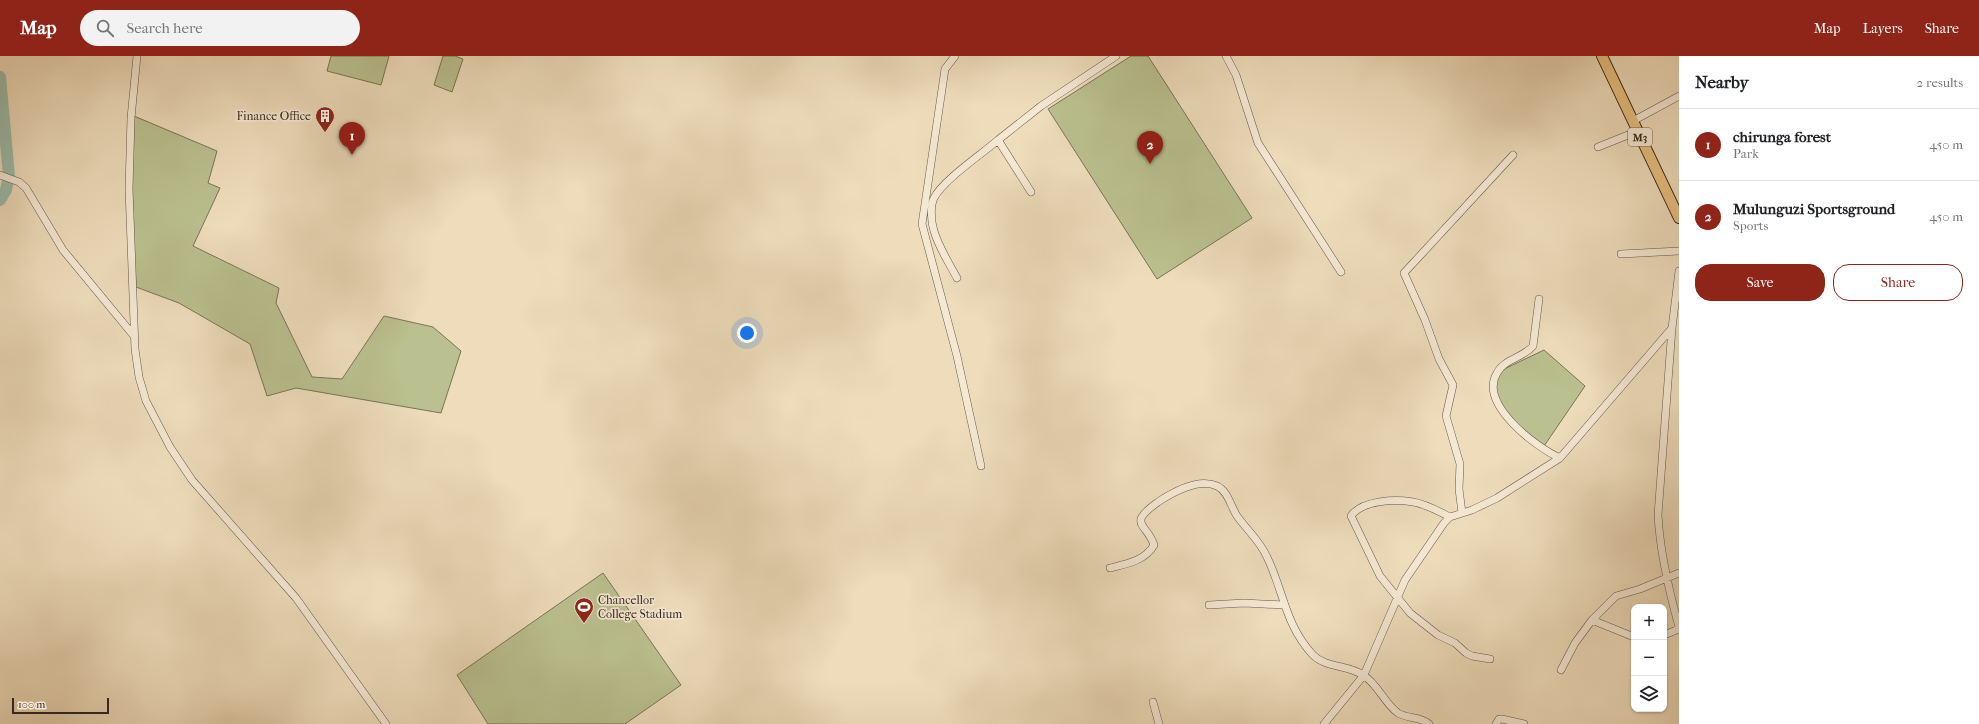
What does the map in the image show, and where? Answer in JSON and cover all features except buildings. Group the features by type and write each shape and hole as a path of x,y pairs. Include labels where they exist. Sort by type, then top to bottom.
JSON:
{"highway":[{"name":"M3","path":"1602,56 1679,218"}],"street":[{"path":"137,56 131,118 129,181 134,336 143,393 170,447 208,500 296,598 386,724"},
{"path":"955,56 945,69 922,224 957,356 980,466"},
{"path":"957,278 933,230 931,212 933,199 941,187 1040,106 1116,56"},
{"path":"1226,56 1236,75 1258,143 1341,272"},
{"path":"1633,121 1679,96"},
{"path":"1598,147 1638,131"},
{"path":"998,140 1031,192"},
{"path":"1462,513 1459,490 1460,464 1446,416 1453,385 1439,359 1425,320 1404,273 1513,155"},
{"path":"0,176 22,184 26,188 63,250 134,336"},
{"path":"1622,254 1679,251"},
{"path":"1667,634 1679,628 1668,579 1658,515 1672,328 1679,271"},
{"path":"1539,299 1533,346 1529,351 1504,365 1496,373 1493,386 1496,400 1507,416 1545,451 1560,458"},
{"path":"1326,723 1364,675 1405,580 1444,523 1450,517 1496,498 1560,458 1672,328"},
{"path":"1110,568 1139,560 1152,549 1154,545 1142,529 1140,522 1151,507 1178,490 1208,484 1218,486 1224,492 1237,515 1258,542 1267,558 1283,605 1301,641 1315,656 1364,675 1384,695 1397,712 1422,719 1428,724"},
{"path":"1450,517 1428,506 1412,502 1366,504 1355,510 1351,516 1380,576 1396,598 1410,613 1438,635 1456,643 1472,656 1490,659"},
{"path":"1562,670 1576,643 1592,620 1616,596 1668,579 1679,573"},
{"path":"1209,605 1244,603 1283,605"},
{"path":"1592,620 1631,636"},
{"path":"1153,702 1159,724"},
{"path":"1496,724 1496,722 1502,719 1524,724"}],"green space":[{"path":"331,56 389,56 381,85 327,71"},
{"path":"443,56 455,56 463,59 452,92 434,85"},
{"path":"1131,56 1148,56 1252,218 1157,279 1048,109"},
{"path":"134,116 217,151 208,183 220,188 193,246 279,288 276,303 312,377 342,379 384,316 433,327 461,351 441,413 296,388 267,396 250,344 179,303 136,287 130,180"},
{"path":"1544,350 1585,386 1542,449 1505,413 1494,388 1500,371"},
{"name":"Chancellor College Stadium","path":"603,573 681,685 625,724 488,724 457,675"}],"waterway":[{"path":"0,77 9,176 6,190 0,200"}],"place":[{"name":"Finance Office","path":"325,133"},
{"name":"chirunga forest","path":"352,155"},
{"name":"Mulunguzi Sportsground","path":"1150,164"},
{"name":"Chancellor College Stadium","path":"584,624"}]}
